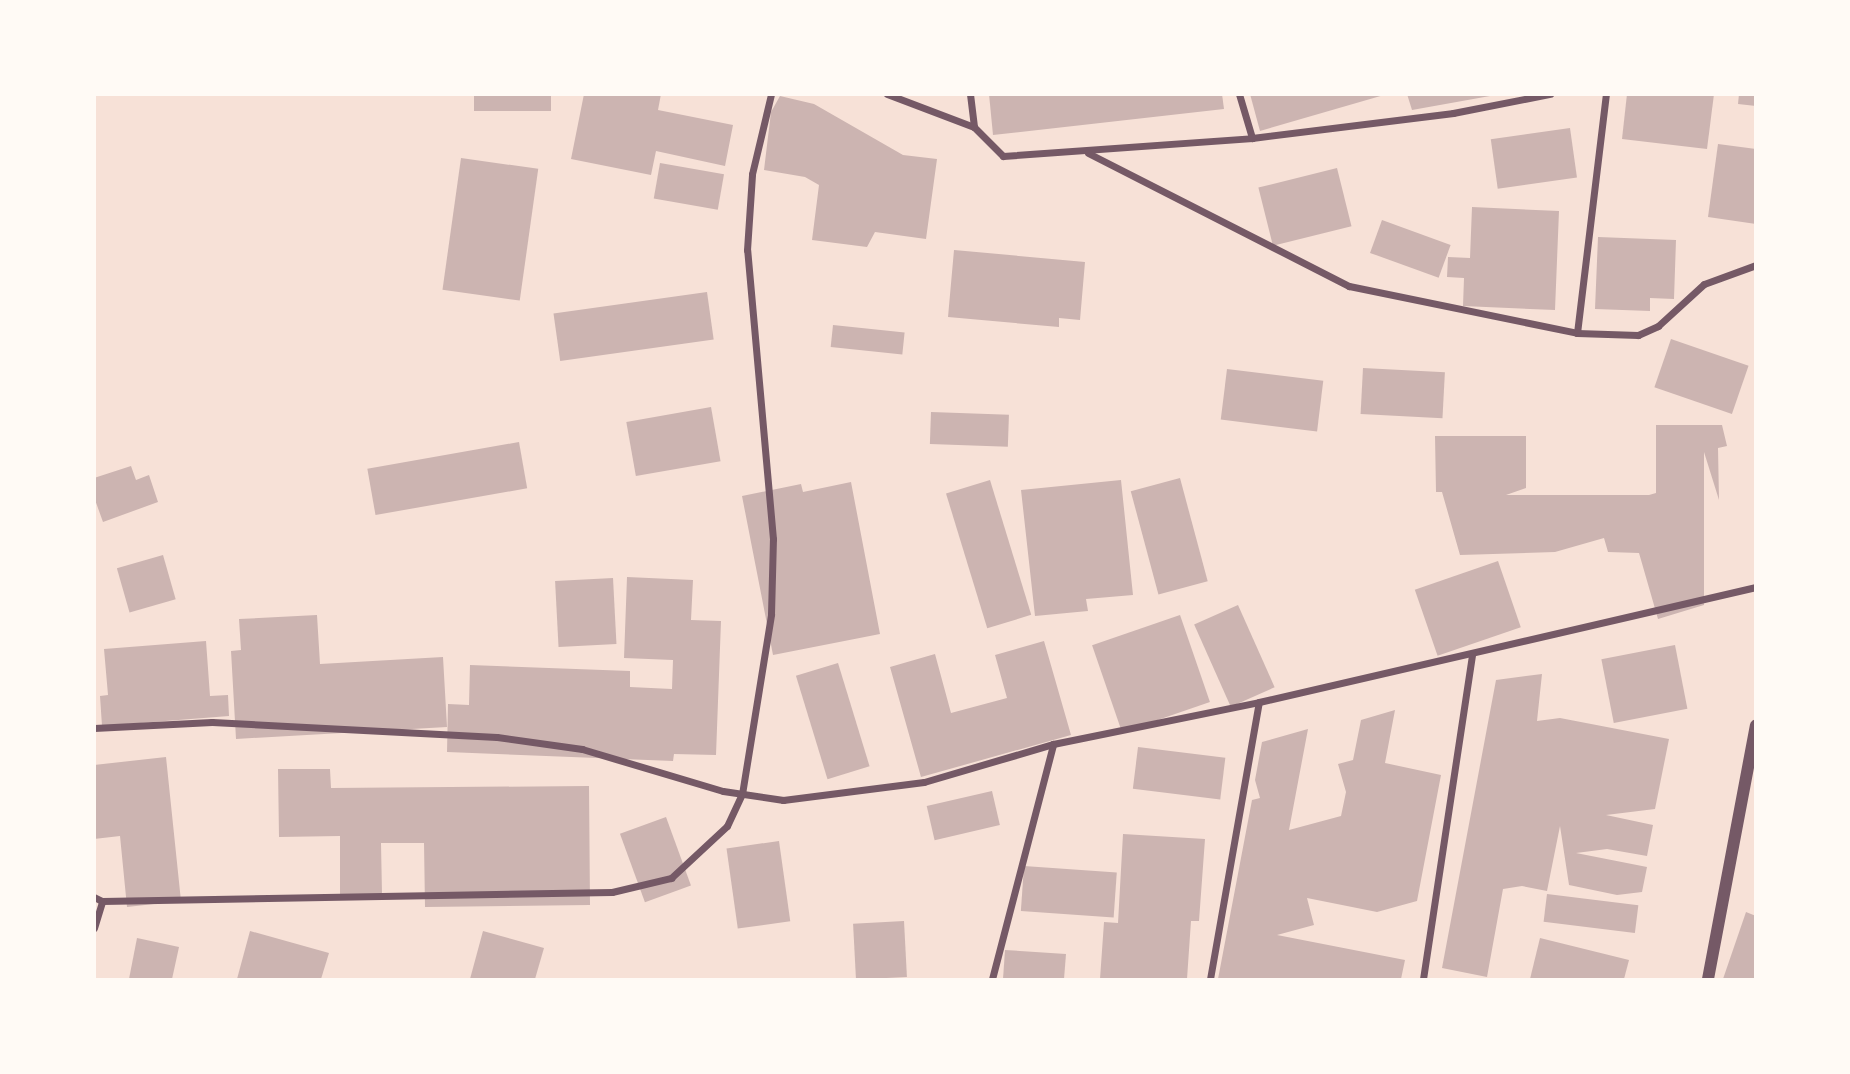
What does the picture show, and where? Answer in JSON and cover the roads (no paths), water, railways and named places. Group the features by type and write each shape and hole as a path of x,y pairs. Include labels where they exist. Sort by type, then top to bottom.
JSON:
{"street":[{"path":"94,928 98,899 612,892 649,887 671,878 699,856 727,826 742,794 771,614 773,539 747,250 752,174 771,94"},
{"path":"887,94 974,127 1003,156 1088,153 1252,138 1453,113 1545,95"},
{"path":"970,94 974,127"},
{"path":"1239,94 1252,138"},
{"path":"1577,333 1606,94"},
{"path":"1088,153 1349,286 1577,333 1638,335 1658,326 1704,284 1755,265"},
{"path":"94,728 212,722 497,737 582,749 742,794 783,800 923,782 1053,744 1259,702 1755,587"},
{"path":"1423,979 1472,654"},
{"path":"1210,979 1259,702"},
{"path":"1708,979 1755,725"},
{"path":"992,979 1053,744"}]}
